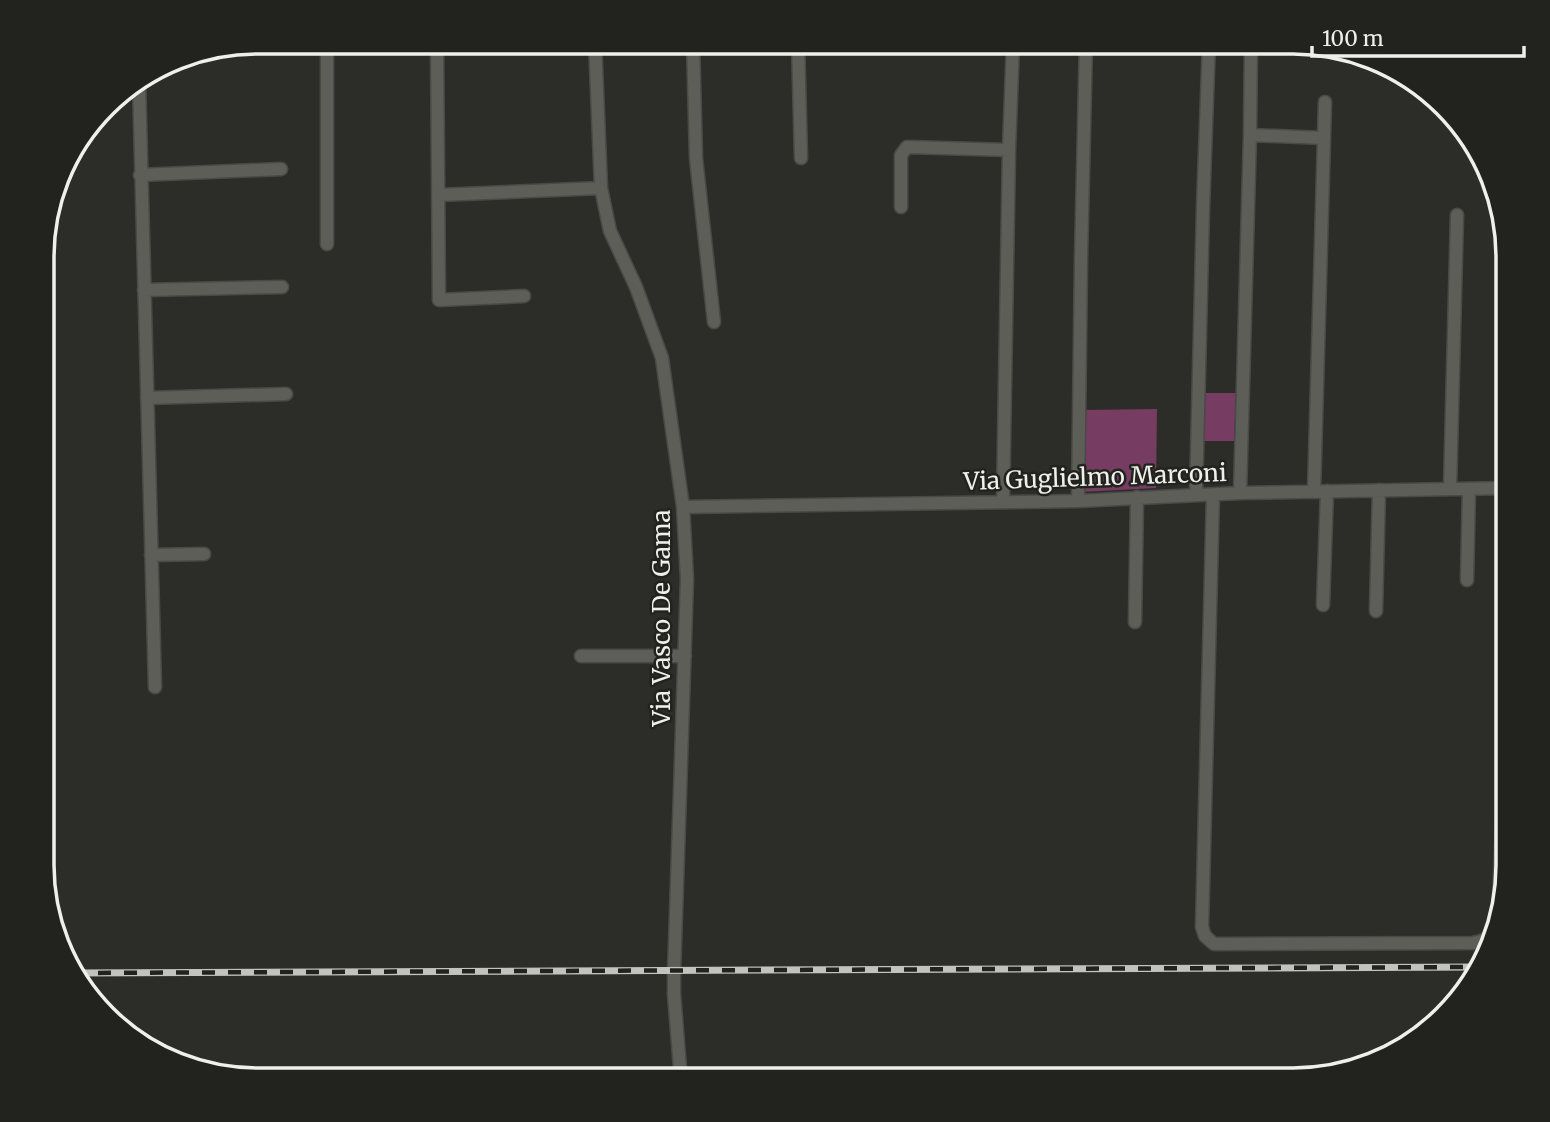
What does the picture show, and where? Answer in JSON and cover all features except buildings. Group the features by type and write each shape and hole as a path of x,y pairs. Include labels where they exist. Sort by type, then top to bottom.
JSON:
{"street":[{"path":"327,55 327,244"},
{"path":"437,55 439,300 524,296"},
{"name":"Via Vasco De Gama","path":"596,55 601,188 610,231 636,287 662,358 683,507 687,579 674,974 680,1067"},
{"path":"694,55 696,158 714,322"},
{"path":"798,55 801,158"},
{"path":"1003,502 1013,55"},
{"path":"1077,501 1087,55"},
{"path":"1196,495 1209,55"},
{"path":"1240,493 1251,55"},
{"path":"139,93 155,687"},
{"path":"1323,606 1320,491 1325,102"},
{"path":"1250,135 1324,138"},
{"path":"901,207 901,155 907,147 1009,150"},
{"path":"140,175 281,169"},
{"path":"438,195 601,188"},
{"path":"1450,489 1457,215"},
{"path":"144,290 282,287"},
{"path":"147,398 286,394"},
{"name":"Via Guglielmo Marconi","path":"683,507 1077,501 1240,493 1495,488"},
{"path":"1467,580 1469,489"},
{"path":"1376,611 1379,491"},
{"path":"1213,495 1202,927 1205,936 1214,944 1480,942"},
{"path":"1135,622 1137,497"},
{"path":"151,555 204,554"},
{"path":"581,656 685,656"}],"shaded area":[{"path":"1203,393 1236,393 1234,441 1203,441"},
{"path":"1157,409 1156,488 1081,492 1083,410"}],"railway":[{"path":"85,973 1468,967"}]}
